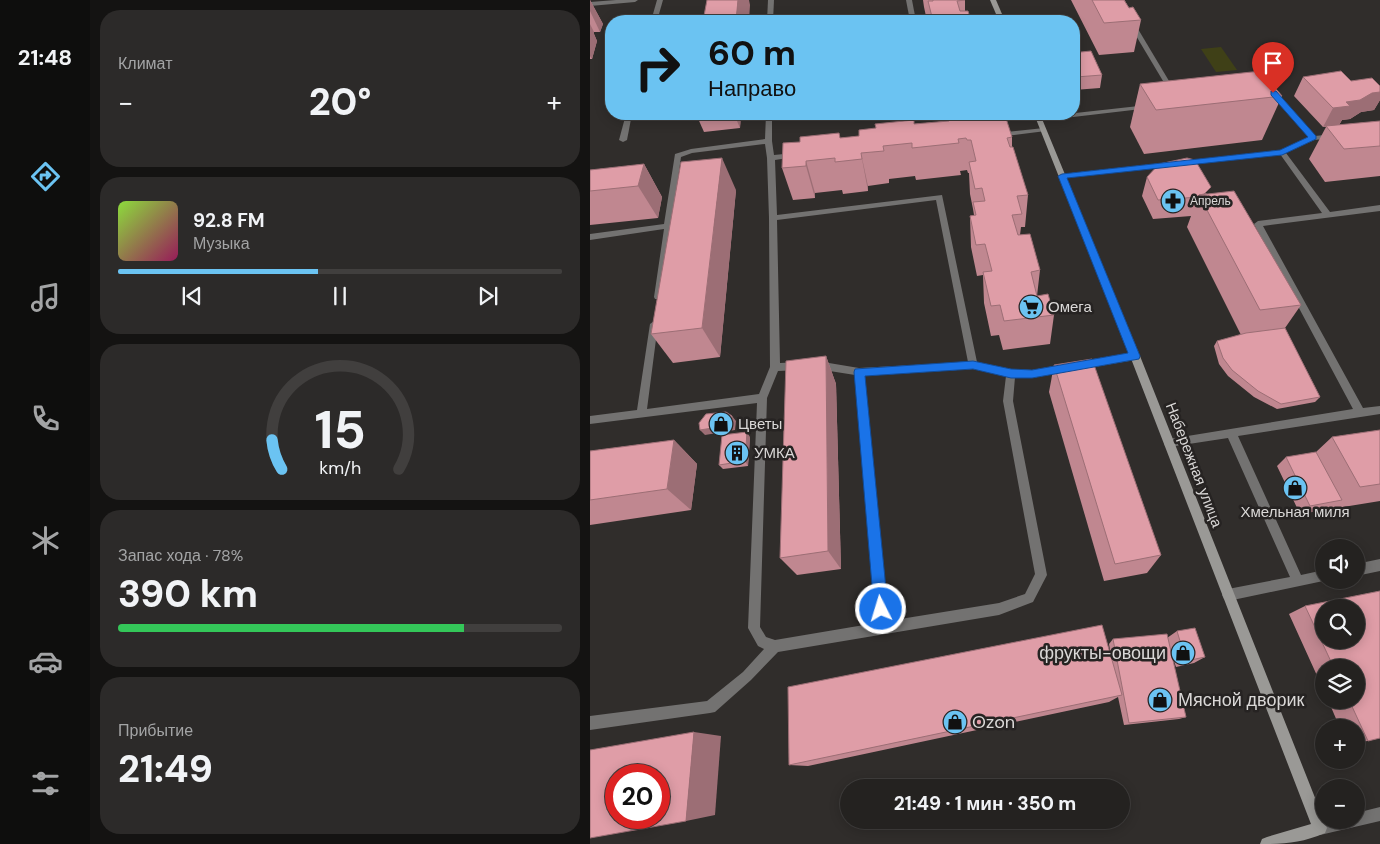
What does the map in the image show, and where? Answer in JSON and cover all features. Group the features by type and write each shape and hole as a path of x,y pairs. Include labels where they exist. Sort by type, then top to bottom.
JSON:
{"street":[{"path":"993,0 999,15"},
{"name":"Набережная улица","path":"1040,120 1135,356 1315,815"},
{"path":"1267,844 1317,829"}],"lane":[{"path":"590,4 635,0"},
{"path":"656,15 660,0"},
{"path":"770,15 771,0"},
{"path":"909,0 912,15"},
{"path":"1126,16 1174,95"},
{"path":"1264,94 1273,93 1313,138"},
{"path":"1080,112 1160,105"},
{"path":"623,140 628,120"},
{"path":"769,120 768,141 771,158 774,218 775,367 762,398 754,628 762,642 775,646 1000,609 1029,598 1041,575 1008,401 1011,374"},
{"path":"987,136 1044,130"},
{"path":"1062,176 1282,152 1313,138 1342,135"},
{"path":"641,414 678,156 691,151 768,141"},
{"path":"1282,152 1328,215"},
{"path":"771,158 801,155"},
{"path":"774,218 939,197 973,365"},
{"path":"1360,412 1258,224 1380,208"},
{"path":"590,237 668,226"},
{"path":"775,367 814,365 859,372 973,365 1011,374 1032,374 1135,356"},
{"path":"859,372 882,628"},
{"path":"590,420 762,398"},
{"path":"1169,443 1380,410"},
{"path":"1231,433 1298,581"},
{"path":"1365,568 1380,565"},
{"path":"1228,595 1315,578"},
{"path":"590,722 710,707 746,676 775,646"},
{"path":"1365,818 1380,814"}],"shaded area":[{"path":"1221,47 1237,70 1216,72 1201,49"}],"building":[{"path":"707,0 738,0 737,15 704,15"},
{"path":"965,0 957,1 960,11 968,11 969,15 932,15 928,1"},
{"path":"1092,0 1124,0 1129,8 1133,7 1141,20 1104,23"},
{"path":"1080,51 1091,51 1102,75 1080,77"},
{"path":"1261,71 1282,96 1156,110 1140,84"},
{"path":"1341,71 1351,81 1372,78 1380,86 1380,92 1372,93 1360,100 1346,102 1350,106 1333,108 1303,77"},
{"path":"914,120 914,124 1007,120 1012,137 1007,138 1010,147 1013,147 1028,195 1017,196 1022,214 1012,215 1018,235 1030,234 1040,270 1031,272 1037,296 1048,294 1054,315 1004,321 1000,305 991,306 983,272 992,271 985,244 976,245 970,216 976,215 973,202 985,201 982,188 975,189 969,162 976,161 971,140 966,138 958,139 959,143 912,148 912,143 883,146 884,151 861,153 862,159 835,162 835,158 806,161 806,166 782,168 783,143 800,142 800,137 839,133 840,138 859,136 859,130 876,128 875,124"},
{"path":"1380,121 1380,146 1344,149 1326,126"},
{"path":"722,158 702,328 651,334 681,162"},
{"path":"1187,158 1195,160 1211,187 1198,197 1158,200 1147,177 1159,164"},
{"path":"644,164 638,186 590,191 590,170"},
{"path":"1234,191 1301,305 1260,310 1199,195"},
{"path":"1285,328 1320,397 1281,404 1258,391 1232,370 1223,358 1217,341 1246,333"},
{"path":"826,356 828,551 780,558 786,361"},
{"path":"1092,359 1161,555 1115,564 1054,365"},
{"path":"726,412 732,416 731,425 700,430 699,423 706,414"},
{"path":"1380,430 1380,484 1360,487 1332,437"},
{"name":"УМКА","path":"747,432 745,461 719,465 722,435"},
{"path":"674,440 667,489 590,500 590,451"},
{"path":"1316,452 1342,500 1310,506 1286,457"},
{"path":"1380,591 1380,738 1368,741 1365,735 1365,719 1358,719 1353,709 1365,709 1365,659 1330,659 1325,649 1365,649 1365,599 1340,599"},
{"path":"1315,604 1315,627 1305,606"},
{"path":"1102,625 1122,695 789,765 788,687"},
{"path":"1195,628 1205,657 1186,661 1177,631"},
{"path":"1167,634 1186,717 1129,723 1113,639"},
{"path":"694,732 686,821 670,824 670,764 605,764 605,829 641,829 590,838 590,750"}],"place":[{"name":"Апрель","path":"1173,201"},
{"name":"Омега","path":"1031,307"},
{"name":"Цветы","path":"721,424"},
{"name":"УМКА","path":"737,453"},
{"name":"Хмельная миля","path":"1295,488"},
{"name":"фрукты-овощи","path":"1183,653"},
{"name":"Мясной дворик","path":"1160,700"},
{"name":"Ozon","path":"955,722"}],"route":[{"path":"881,609 859,372 973,365 1011,374 1032,374 1135,356 1062,176 1247,154 1282,152 1313,138 1273,93"}]}
